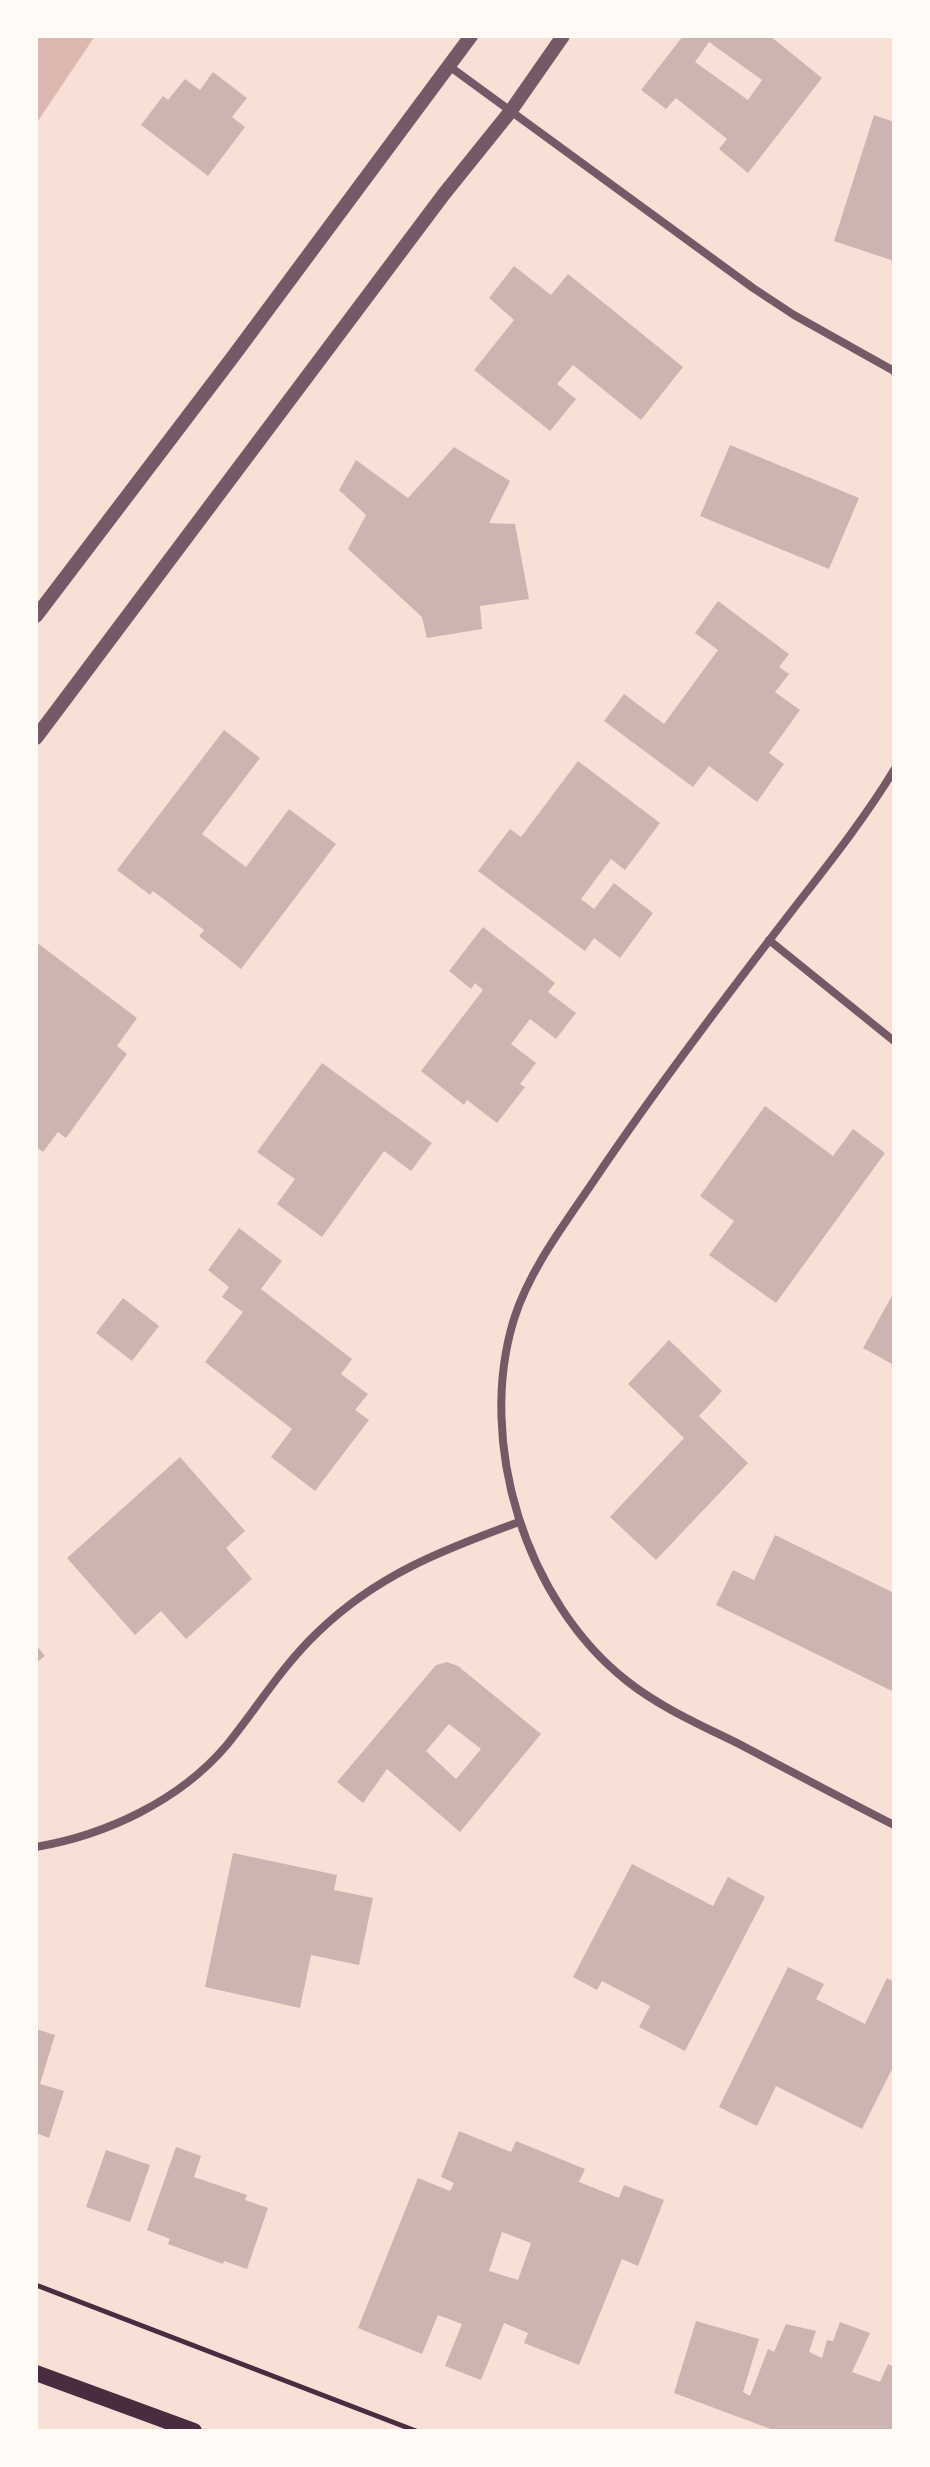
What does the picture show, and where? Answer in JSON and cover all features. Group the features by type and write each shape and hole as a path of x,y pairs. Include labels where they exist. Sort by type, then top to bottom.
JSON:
{"main road":[{"path":"36,2373 194,2431"}],"street":[{"path":"36,616 471,36"},
{"path":"36,738 444,194 510,112 563,36"},
{"path":"449,66 783,308 894,371"},
{"path":"894,770 833,858 622,1139 542,1260 514,1319 506,1355 503,1396 509,1483 519,1522 558,1602 604,1661 628,1682 666,1706 894,1825"},
{"path":"769,940 894,1041"},
{"path":"36,1847 91,1834 167,1797 188,1783 225,1747 298,1652 356,1600 396,1573 431,1555 519,1522"}],"path":[{"path":"36,2285 416,2431"}],"shaded area":[{"path":"36,36 95,36 36,124"}],"building":[{"path":"683,36 770,36 822,78 748,173 719,149 727,139 676,98 666,109 641,90","holes":["709,42 762,80 748,100 695,62"]},
{"path":"213,72 247,98 232,117 245,127 208,176 141,125 163,96 168,100 185,79 200,90"},
{"path":"874,115 894,122 894,261 834,241"},
{"path":"514,266 551,295 568,274 683,367 641,420 573,365 557,384 576,399 550,431 474,370 514,320 489,298"},
{"path":"730,445 859,498 829,569 700,516"},
{"path":"454,447 510,481 489,523 515,524 529,599 480,606 482,629 427,638 422,617 348,549 366,515 339,490 356,460 408,498"},
{"path":"718,601 789,654 779,667 789,674 775,692 800,710 769,753 784,764 757,802 709,766 693,787 604,721 624,694 664,724 718,650 695,633"},
{"path":"224,730 260,758 202,834 246,867 289,809 336,844 241,969 199,936 204,930 153,891 150,895 117,870"},
{"path":"578,761 660,823 625,870 611,859 581,899 594,909 614,883 653,913 620,958 594,938 585,951 478,871 510,829 521,837"},
{"path":"483,927 555,983 548,992 576,1013 556,1039 530,1019 511,1044 536,1063 520,1084 525,1087 497,1123 467,1100 464,1105 421,1071 483,990 475,983 471,989 449,971"},
{"path":"36,942 137,1018 117,1046 127,1054 66,1138 58,1132 43,1152 36,1147"},
{"path":"322,1063 432,1143 411,1171 384,1151 322,1237 277,1204 295,1179 257,1152"},
{"path":"765,1106 833,1156 853,1129 885,1153 776,1303 709,1255 734,1221 700,1196"},
{"path":"239,1228 282,1261 261,1289 352,1359 341,1374 368,1394 355,1410 369,1420 315,1491 271,1457 292,1429 205,1362 243,1312 222,1297 229,1287 208,1270"},
{"path":"894,1292 894,1365 863,1348"},
{"path":"123,1298 159,1326 132,1361 96,1333"},
{"path":"669,1340 722,1391 699,1416 748,1463 656,1560 610,1517 684,1438 628,1384"},
{"path":"180,1457 245,1531 226,1548 252,1579 186,1639 161,1611 135,1635 67,1558"},
{"path":"775,1535 894,1593 894,1692 716,1605 733,1570 754,1580"},
{"path":"36,1645 45,1656 36,1663"},
{"path":"447,1662 458,1666 541,1734 460,1832 387,1769 363,1803 337,1782 436,1665","holes":["449,1724 481,1749 456,1779 426,1751"]},
{"path":"233,1853 337,1875 334,1890 373,1898 359,1965 311,1955 300,2008 205,1987"},
{"path":"632,1864 713,1906 728,1877 765,1897 685,2051 639,2027 650,2006 602,1981 597,1990 573,1977"},
{"path":"788,1967 824,1984 816,1999 865,2024 887,1978 894,1982 894,2065 862,2129 776,2086 757,2126 719,2107"},
{"path":"36,2029 55,2035 40,2084 64,2091 49,2138 36,2133"},
{"path":"459,2131 511,2152 516,2141 585,2169 579,2182 619,2198 624,2185 664,2200 638,2266 622,2259 579,2365 524,2343 528,2333 504,2323 481,2380 445,2366 462,2324 438,2315 422,2354 358,2328 418,2178 450,2191 454,2183 441,2177","holes":["502,2232 531,2243 518,2280 489,2271"]},
{"path":"176,2147 201,2156 194,2177 247,2195 245,2200 268,2208 247,2269 224,2261 223,2264 168,2244 170,2239 147,2230"},
{"path":"106,2150 150,2165 130,2222 86,2207"},
{"path":"696,2321 759,2339 743,2392 750,2396 768,2349 774,2352 786,2324 816,2331 809,2352 822,2358 827,2340 833,2341 840,2322 870,2333 852,2372 880,2382 888,2364 894,2367 894,2431 776,2431 674,2393"}]}
